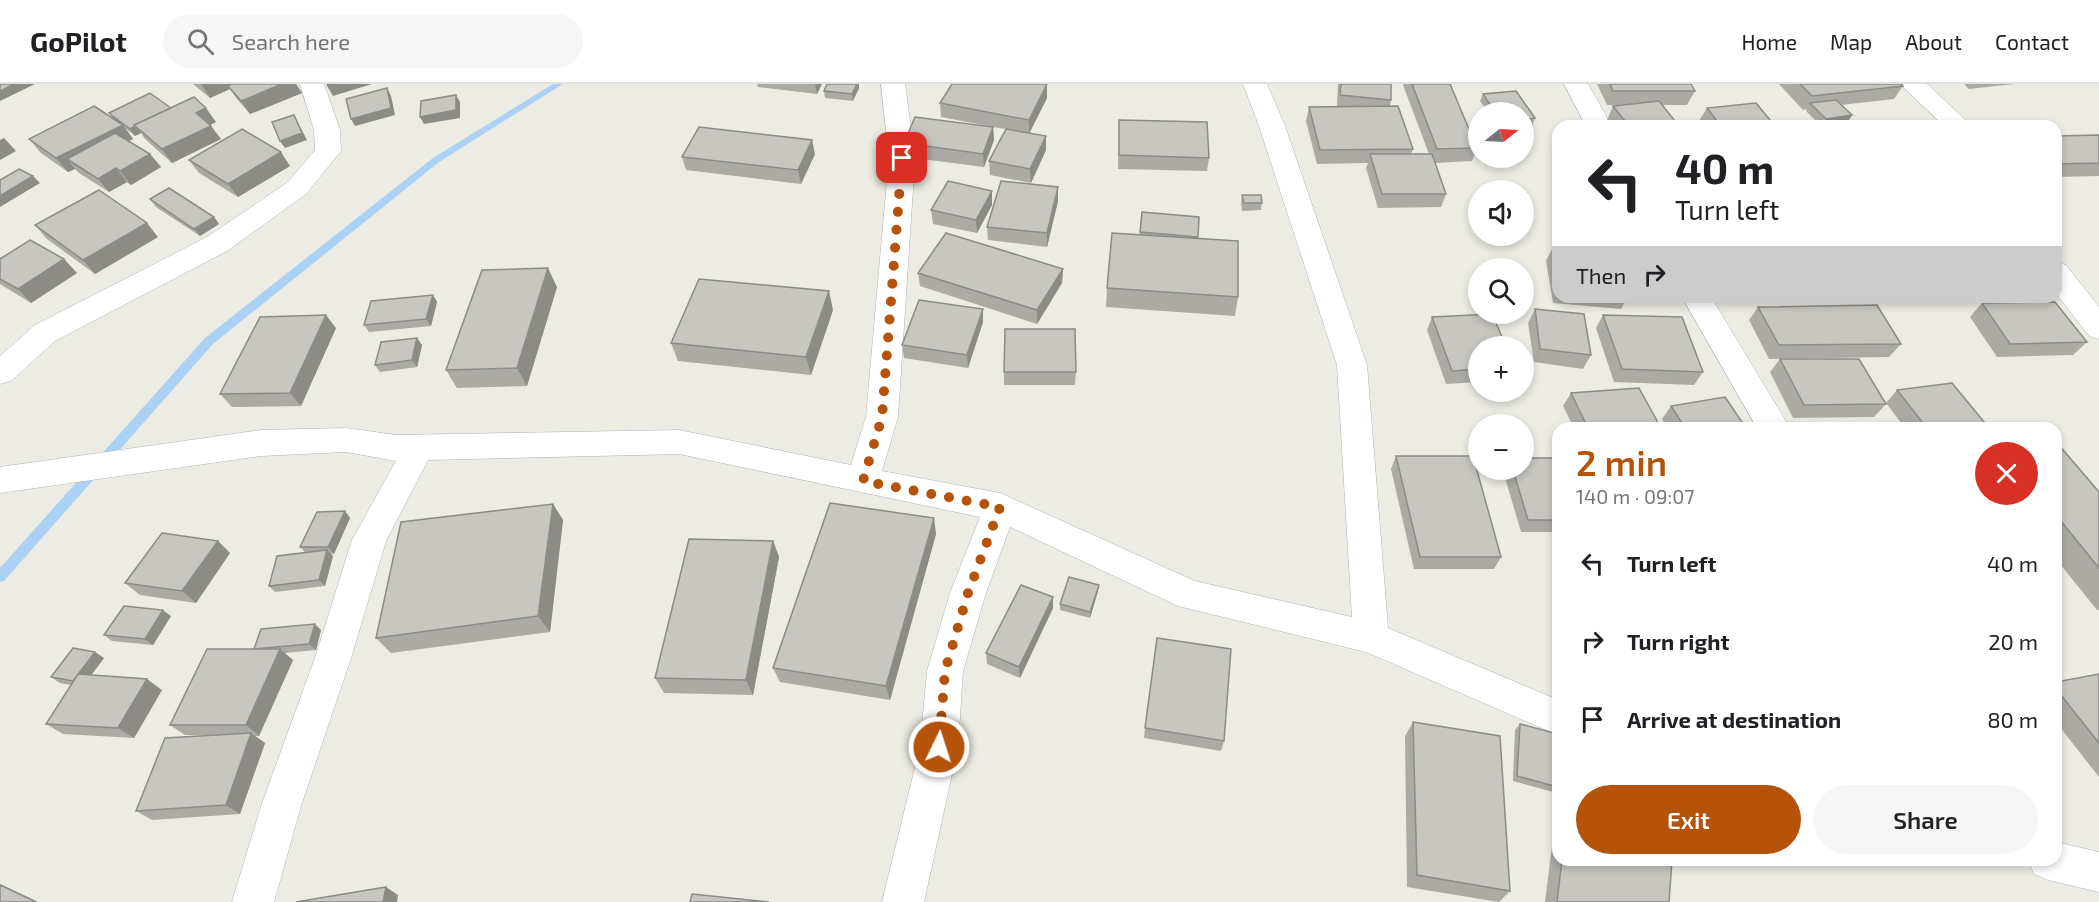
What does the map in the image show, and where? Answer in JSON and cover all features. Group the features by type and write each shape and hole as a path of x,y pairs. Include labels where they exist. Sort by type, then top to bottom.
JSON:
{"street":[{"path":"0,373 45,333 217,244 297,188 328,151 327,130 312,84"},
{"path":"863,481 882,417 890,329 902,158 893,84"},
{"path":"1255,84 1272,126 1352,365 1371,637"},
{"path":"1576,84 1596,120"},
{"path":"1912,84 1952,120"},
{"path":"2062,280 2099,328"},
{"path":"1700,303 1770,422"},
{"path":"0,480 261,443 346,440 419,448 679,442 1000,507 1190,595 1371,637 1552,715"},
{"path":"253,902 281,806 334,655 369,540 419,448"},
{"path":"903,902 939,747 945,671 968,593 1000,507"},
{"path":"2062,863 2099,872"}],"building":[{"path":"0,84 14,84 0,91"},
{"path":"230,84 282,84 241,101 228,86"},
{"path":"827,84 857,84 852,94 824,91"},
{"path":"952,84 1047,84 1029,120 940,103"},
{"path":"1341,84 1391,84 1391,100 1340,95"},
{"path":"1412,84 1450,84 1468,127 1468,148 1437,149"},
{"path":"1610,84 1691,84 1695,91 1613,91"},
{"path":"1800,84 1902,84 1903,86 1812,96"},
{"path":"387,88 391,108 351,119 346,99"},
{"path":"1516,91 1524,102 1488,102 1483,94"},
{"path":"150,93 171,108 130,129 109,113"},
{"path":"456,95 456,110 420,117 421,101"},
{"path":"194,97 206,108 196,113 211,126 162,149 134,125"},
{"path":"1836,100 1852,115 1826,119 1810,103"},
{"path":"1659,101 1674,120 1624,120 1613,106"},
{"path":"1756,103 1770,120 1716,120 1707,108"},
{"path":"94,106 123,125 56,158 29,139"},
{"path":"1398,106 1413,149 1320,150 1309,107"},
{"path":"294,115 302,133 280,141 272,122"},
{"path":"915,117 993,127 983,154 904,143"},
{"path":"1119,120 1207,122 1209,158 1119,155"},
{"path":"699,127 812,140 798,170 682,157"},
{"path":"242,129 281,152 228,184 189,160"},
{"path":"1006,129 1046,136 1030,169 989,161"},
{"path":"115,133 150,154 120,171 116,168 98,179 67,159"},
{"path":"2099,135 2099,163 2062,164 2062,136"},
{"path":"1370,154 1432,154 1446,194 1382,194"},
{"path":"19,169 33,176 0,196 0,180"},
{"path":"948,181 992,191 976,220 931,210"},
{"path":"1001,181 1058,187 1047,233 987,227"},
{"path":"169,188 214,217 194,229 150,199"},
{"path":"99,190 147,223 83,260 35,225"},
{"path":"1242,195 1261,195 1262,203 1244,203"},
{"path":"1142,212 1199,217 1198,237 1140,232"},
{"path":"946,233 1063,269 1037,310 918,273"},
{"path":"1112,233 1238,241 1238,297 1107,288"},
{"path":"30,240 64,259 18,289 0,279 0,259"},
{"path":"548,268 517,368 446,370 482,270"},
{"path":"699,279 829,291 806,357 671,343"},
{"path":"433,295 426,319 364,325 371,301"},
{"path":"919,300 983,309 967,355 902,345"},
{"path":"1982,303 2056,303 2087,342 2010,344"},
{"path":"1877,305 1901,344 1779,345 1758,307"},
{"path":"1535,309 1584,314 1591,355 1540,349"},
{"path":"326,315 290,393 220,394 260,317"},
{"path":"1468,315 1468,324 1496,324 1502,336 1468,336 1468,370 1452,371 1432,317"},
{"path":"1603,315 1682,317 1703,372 1622,369"},
{"path":"1005,329 1075,329 1076,372 1004,372"},
{"path":"417,338 412,360 375,365 381,342"},
{"path":"1780,359 1859,359 1886,404 1804,405"},
{"path":"1952,383 1984,422 1922,422 1897,390"},
{"path":"1639,388 1658,422 1585,422 1571,393"},
{"path":"1725,397 1742,422 1681,422 1671,406"},
{"path":"2062,449 2099,492 2099,568 2062,522"},
{"path":"1396,456 1468,456 1468,480 1480,480 1501,557 1420,557"},
{"path":"1534,458 1552,458 1552,520 1528,520 1516,480 1534,480"},
{"path":"830,503 934,518 886,686 773,668"},
{"path":"553,504 538,616 376,638 401,522"},
{"path":"345,511 328,547 300,547 317,512"},
{"path":"162,533 218,541 182,591 125,583"},
{"path":"689,539 773,541 746,680 655,678"},
{"path":"327,550 319,580 269,586 277,556"},
{"path":"1069,577 1099,585 1090,612 1060,604"},
{"path":"1021,585 1053,597 1019,667 986,653"},
{"path":"124,606 163,610 145,639 104,635"},
{"path":"315,624 309,644 254,649 261,629"},
{"path":"1157,638 1231,649 1224,741 1145,728"},
{"path":"73,648 95,652 73,681 51,677"},
{"path":"207,649 280,649 246,725 170,725"},
{"path":"78,674 147,679 118,728 46,724"},
{"path":"2099,674 2099,743 2062,697 2062,681"},
{"path":"1413,722 1500,736 1510,891 1417,875"},
{"path":"1520,724 1552,732 1552,785 1517,776"},
{"path":"251,733 226,805 136,811 165,738"},
{"path":"1561,866 1672,866 1669,902 1557,902"},
{"path":"0,885 36,902 0,902"},
{"path":"386,887 383,902 296,902"},
{"path":"692,894 769,902 690,902"}],"waterway":[{"path":"0,577 209,341 436,160 559,84"}],"route":[{"path":"902,158 882,417 863,481 1000,507 968,593 945,671 939,747"}]}
